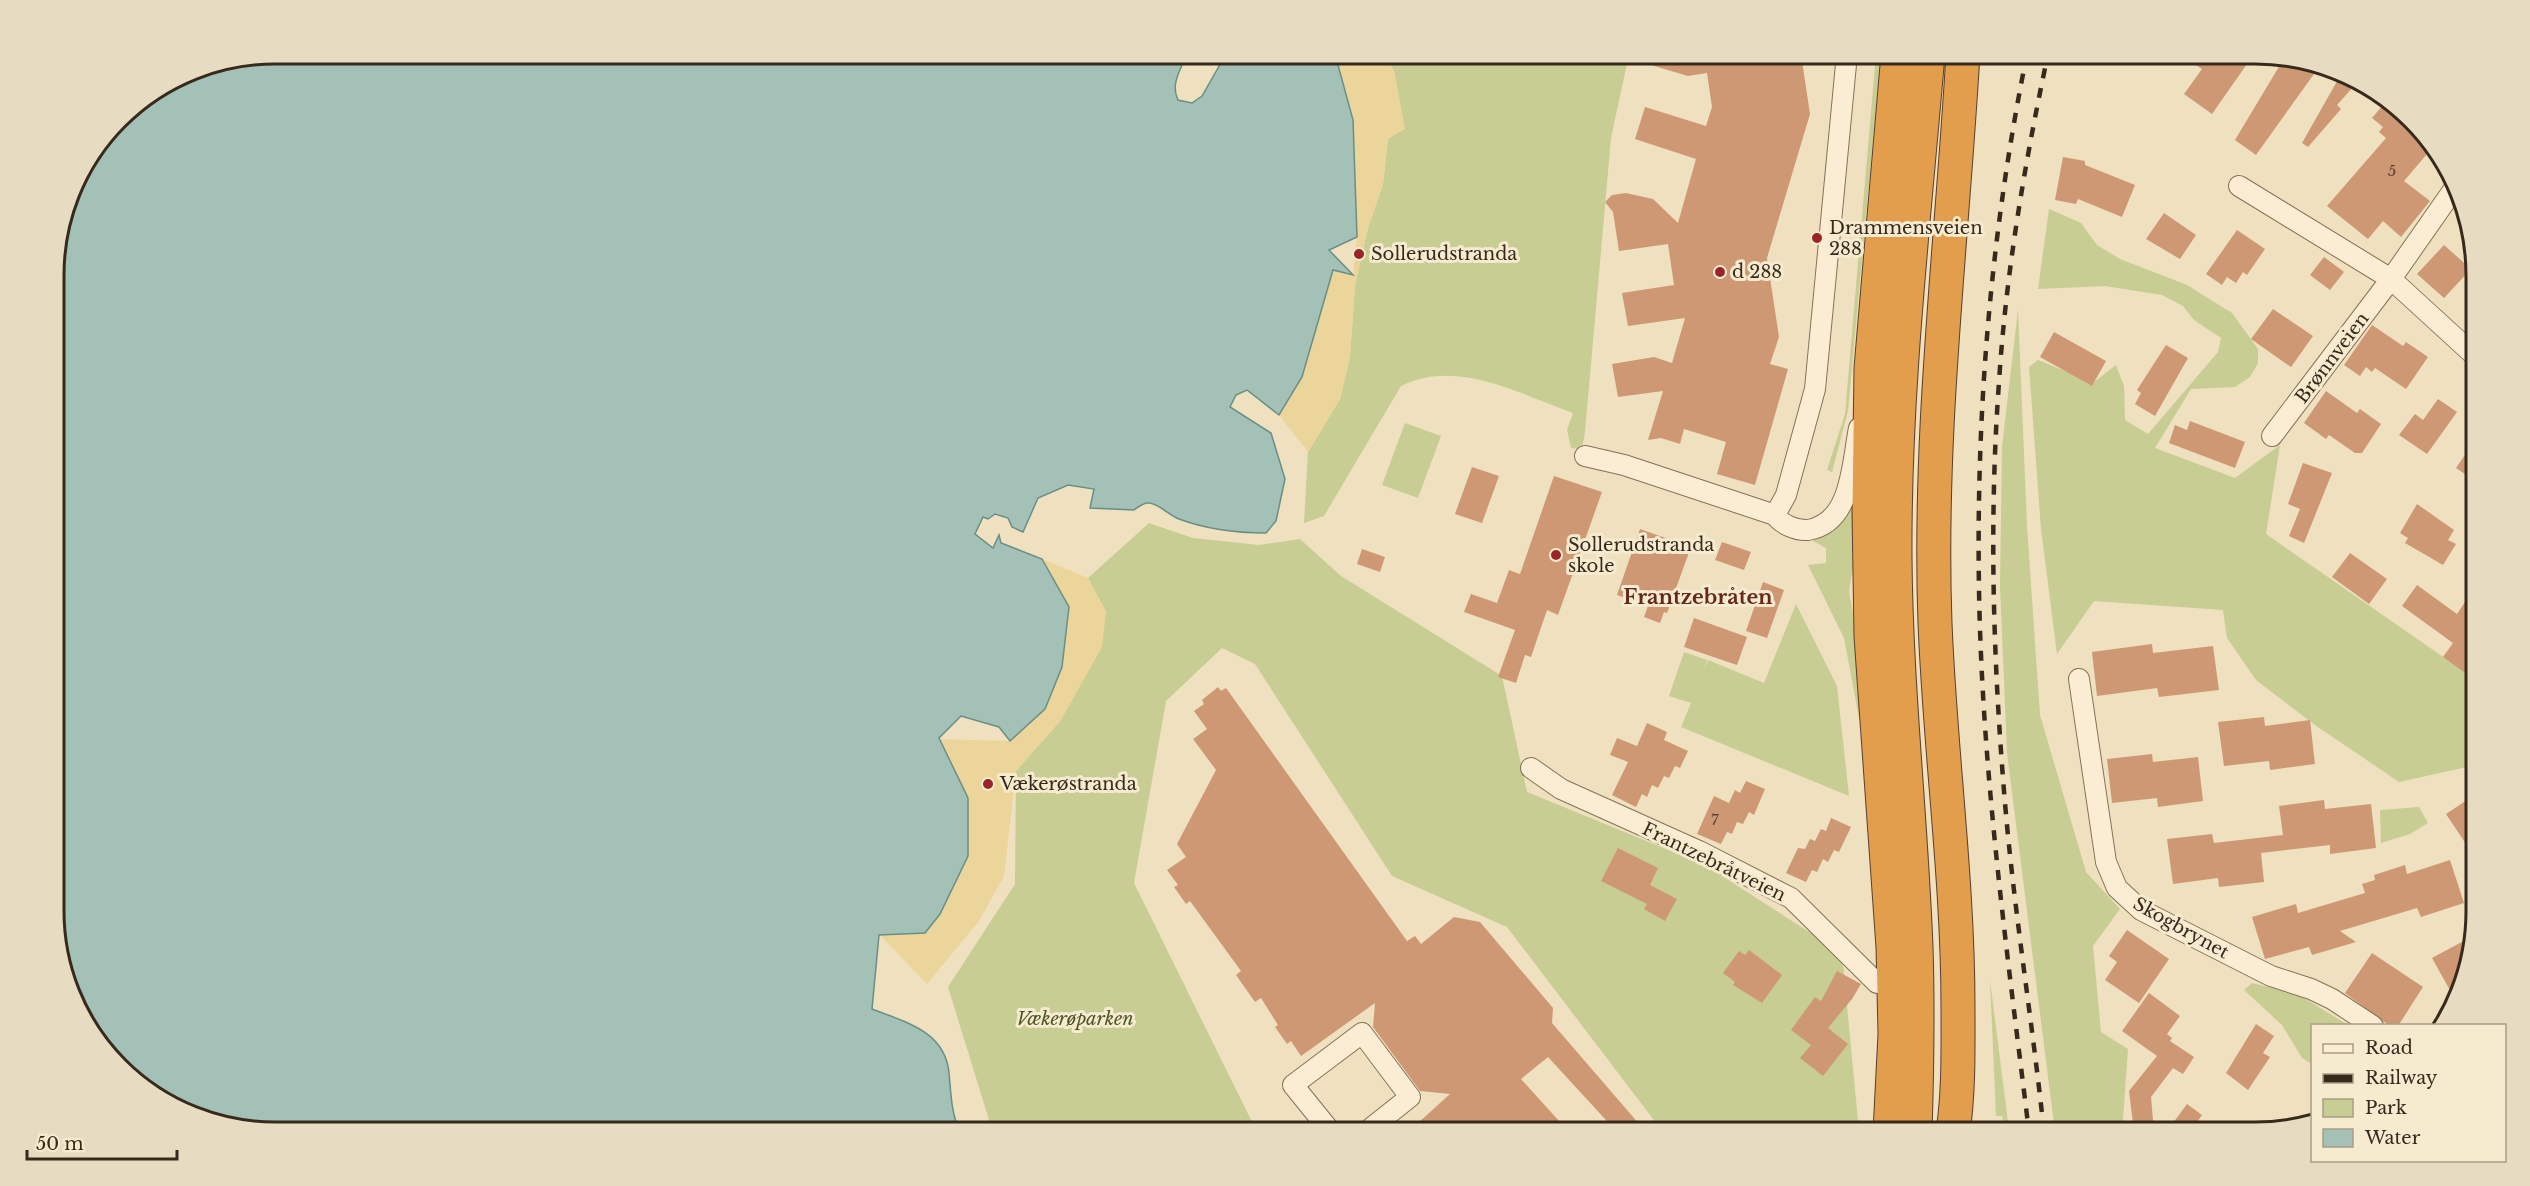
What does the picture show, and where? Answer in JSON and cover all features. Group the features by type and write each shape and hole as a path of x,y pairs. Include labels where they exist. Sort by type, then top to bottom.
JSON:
{"highway":[{"path":"1891,1121 1895,1034 1893,958 1870,612 1871,368 1897,64"},
{"path":"1915,1121 1918,1031 1916,945 1896,628 1896,481 1899,398 1927,64"},
{"path":"1956,1121 1957,940 1941,733 1934,551 1939,403 1962,64"}],"street":[{"path":"1775,515 1786,495 1815,389 1846,64"},
{"path":"2239,186 2391,279 2466,348"},
{"name":"Brønnveien","path":"2272,436 2391,279 2449,196"},
{"path":"1585,456 1624,465 1775,515 1780,522 1803,530 1824,525 1836,516 1845,497 1871,368"},
{"name":"Skogbrynet","path":"2079,679 2106,862 2117,888 2141,910 2271,976 2311,988 2370,1024"},
{"name":"Frantzebråtveien","path":"1531,768 1561,789 1699,851 1791,898 1877,983"},
{"path":"1322,1121 1293,1085 1362,1033 1410,1097 1379,1121"}],"green space":[{"path":"1390,64 1627,64 1611,138 1582,449 1571,448 1567,430 1573,413 1488,382 1466,377 1422,378 1401,386 1324,516 1304,523 1308,452 1340,399 1350,357 1355,285 1368,228 1383,184 1395,74"},
{"path":"1875,64 1880,64 1848,411 1832,472 1827,470 1845,414"},
{"path":"2049,209 2081,223 2097,245 2120,259 2187,285 2232,313 2258,349 2258,363 2250,377 2235,387 2191,389 2155,448 2235,478 2280,445 2266,534 2466,673 2466,767 2399,782 2315,725 2256,680 2227,638 2223,610 2094,601 2057,654 2041,529 2029,367 2038,360 2070,373 2090,385 2116,365 2124,386 2125,420 2148,434 2218,352 2221,338 2194,320 2183,306 2162,295 2105,286 2038,289"},
{"path":"2018,310 2027,526 2040,715 2086,872 2120,909 2093,946 2101,1032 2128,1049 2123,1121 2054,1121 2007,753 2000,586 2002,447"},
{"path":"1405,423 1441,436 1418,498 1382,485"},
{"path":"1864,426 1861,515 1849,592 1860,649 1869,771 1844,638 1808,565 1826,563 1826,548 1813,541 1850,504"},
{"name":"Vækerøparken","path":"1149,523 1193,538 1259,545 1300,539 1341,576 1502,676 1527,792 1705,865 1842,953 1858,1121 1655,1121 1507,927 1392,876 1255,664 1222,648 1166,701 1134,883 1252,1122 991,1122 948,987 1015,884 1016,771 1061,720 1106,612 1088,578"},
{"path":"1796,604 1837,686 1849,796 1681,727 1691,703 1669,696 1684,652 1707,660 1704,670 1708,660 1764,683"},
{"path":"2419,807 2428,823 2410,834 2381,843 2380,810"},
{"path":"1990,980 2008,1121 2003,1121 2002,1116 1996,1116"},
{"path":"2252,983 2299,995 2346,1024 2311,1024 2311,1063 2302,1058 2282,1025 2244,990"}],"sand":[{"name":"Sollerudstranda","path":"1338,64 1390,64 1395,74 1405,129 1388,139 1383,184 1368,228 1355,285 1350,357 1340,399 1308,452 1279,415 1302,377 1333,270 1353,275 1357,237 1353,120"},
{"name":"Vækerøstranda","path":"1042,559 1088,578 1106,612 1102,647 1061,720 1016,771 1004,876 979,921 927,984 879,934 925,932 968,798 939,739 1010,741 1045,709 1069,607"}],"water":[{"path":"1338,64 1353,120 1357,237 1329,250 1353,275 1333,270 1302,377 1279,415 1247,390 1236,395 1230,407 1271,433 1285,479 1276,521 1266,533 1244,532 1211,528 1189,522 1150,503 1143,504 1134,510 1090,508 1094,489 1068,485 1038,498 1023,532 1012,527 1008,518 995,514 988,519 983,517 975,534 993,548 999,535 1001,543 1042,559 1069,607 1062,667 1045,709 1010,741 999,727 961,716 939,738 968,798 968,856 940,914 925,933 879,935 872,1009 921,1030 940,1047 949,1073 956,1122 276,1122 248,1120 221,1114 182,1100 147,1078 126,1060 108,1039 86,1004 76,978 66,938 64,910 65,262 72,221 86,182 108,147 126,126 147,108 182,86 208,76 248,66 262,65 1182,65 1177,77 1176,94 1178,100 1192,103 1202,96 1220,65"}],"building":[{"name":"d 288","path":"1648,64 1803,64 1810,114 1767,258 1779,337 1770,364 1788,369 1755,485 1717,474 1726,442 1684,429 1680,444 1661,438 1648,440 1663,391 1618,397 1612,364 1654,357 1672,363 1685,318 1628,326 1622,293 1674,285 1668,244 1619,251 1613,212 1605,202 1612,195 1626,193 1653,199 1678,223 1696,159 1635,139 1645,107 1706,126 1712,107 1707,73 1688,76"},
{"path":"2247,64 2212,114 2184,94 2202,69 2196,65"},
{"path":"2280,66 2314,74 2256,155 2235,140"},
{"path":"2337,82 2352,88 2337,105 2341,109 2308,147 2302,143"},
{"path":"2381,107 2404,126 2427,154 2404,181 2430,201 2401,237 2383,221 2368,239 2327,206 2386,138 2379,132 2383,127 2372,118"},
{"path":"2063,157 2085,161 2085,165 2135,185 2122,217 2078,199 2076,204 2055,200"},
{"path":"2164,213 2196,235 2180,259 2146,239"},
{"path":"2237,230 2265,249 2247,275 2243,272 2236,283 2227,277 2222,285 2206,274"},
{"path":"2444,245 2465,264 2466,274 2444,298 2417,274"},
{"path":"2324,257 2344,272 2330,290 2310,275"},
{"path":"2273,309 2313,336 2291,367 2251,339"},
{"path":"2372,325 2403,346 2406,342 2428,357 2406,389 2375,368 2372,372 2366,367 2360,376 2344,365"},
{"path":"2054,332 2106,361 2092,386 2040,357"},
{"path":"2166,345 2188,358 2155,416 2135,404 2141,393 2137,390"},
{"path":"2326,391 2357,413 2360,409 2381,424 2362,453 2355,453 2329,435 2326,439 2304,423"},
{"path":"2438,399 2457,412 2427,454 2399,435 2415,414 2423,420"},
{"path":"2190,421 2245,442 2235,468 2169,443 2175,425 2187,430"},
{"path":"2466,453 2466,475 2456,468"},
{"path":"2303,463 2332,473 2304,543 2289,536 2300,509 2288,504"},
{"path":"1472,467 1499,476 1482,523 1455,514"},
{"path":"1554,476 1602,492 1558,615 1547,610 1531,657 1525,655 1516,683 1498,677 1515,630 1464,612 1471,594 1497,603 1509,570 1520,574"},
{"path":"2417,504 2454,530 2448,540 2456,544 2443,565 2405,543 2408,538 2400,533"},
{"path":"1640,529 1691,547 1667,613 1664,612 1660,623 1644,617 1648,606 1617,595"},
{"path":"1722,542 1751,552 1744,570 1715,560"},
{"path":"1362,549 1385,557 1380,572 1357,564"},
{"path":"2350,553 2387,579 2369,604 2332,577"},
{"path":"1763,582 1784,590 1767,638 1746,631"},
{"path":"2417,585 2457,614 2466,600 2466,674 2443,657 2453,643 2402,606"},
{"path":"1694,618 1747,637 1737,665 1684,647"},
{"path":"2152,644 2153,653 2213,646 2219,690 2159,697 2157,688 2097,696 2092,652"},
{"path":"1218,687 1221,691 1226,688 1407,941 1415,936 1421,944 1454,917 1480,922 1553,1008 1552,1023 1637,1121 1607,1121 1548,1057 1521,1079 1559,1121 1420,1121 1450,1094 1420,1091 1373,1027 1375,1003 1301,1056 1291,1041 1287,1044 1275,1027 1278,1025 1261,998 1255,1002 1236,975 1241,971 1190,901 1186,904 1174,887 1178,885 1167,870 1186,857 1177,844 1216,770 1193,739 1207,729 1194,711 1204,704 1202,700"},
{"path":"2264,717 2265,726 2310,720 2315,764 2270,770 2269,761 2224,766 2218,722"},
{"path":"1647,723 1667,732 1664,740 1688,751 1680,768 1675,766 1669,778 1664,776 1658,788 1652,785 1647,797 1642,794 1636,807 1612,795 1628,762 1610,755 1617,738 1637,746"},
{"path":"2152,754 2153,762 2198,757 2203,801 2158,807 2157,798 2112,803 2107,759"},
{"path":"1746,781 1765,789 1754,815 1749,812 1743,824 1737,822 1732,834 1727,832 1721,844 1697,834 1714,796 1729,803 1735,790 1740,793"},
{"path":"2324,800 2325,809 2371,804 2376,848 2330,854 2330,845 2261,853 2264,882 2219,887 2218,878 2173,884 2167,839 2212,834 2214,843 2283,835 2279,806"},
{"path":"2466,801 2466,844 2446,814"},
{"path":"1831,818 1851,827 1839,852 1834,850 1828,862 1823,859 1817,872 1812,870 1806,882 1786,873 1798,848 1805,849 1810,839 1815,841 1821,829 1826,831"},
{"path":"1618,848 1658,868 1650,885 1677,899 1665,921 1644,909 1647,904 1601,881"},
{"path":"2450,860 2464,903 2421,917 2417,908 2340,931 2356,942 2312,955 2309,947 2265,959 2252,917 2296,904 2298,913 2365,893 2362,884 2375,880 2374,875 2405,865 2407,874"},
{"path":"2127,930 2169,959 2139,1003 2105,980 2117,962 2109,956"},
{"path":"2463,941 2450,989 2432,958"},
{"path":"1749,950 1782,975 1762,1003 1733,985 1735,982 1723,973 1739,951 1745,955"},
{"path":"2372,953 2423,987 2399,1024 2387,1024 2345,993"},
{"path":"1837,971 1861,984 1852,999 1828,1028 1848,1044 1823,1076 1800,1058 1811,1045 1791,1030 1815,997 1821,1001"},
{"path":"2149,993 2180,1016 2167,1034 2172,1038 2170,1041 2194,1057 2183,1074 2173,1068 2151,1097 2153,1121 2133,1121 2129,1091 2157,1056 2122,1031"},
{"path":"2256,1024 2274,1036 2263,1053 2270,1057 2248,1090 2226,1073"},
{"path":"2187,1104 2202,1115 2198,1121 2174,1121"}],"railway":[{"path":"2025,64 2004,187 1988,320 1980,455 1979,590 1990,794 2028,1121"},
{"path":"2043,1121 2012,876 2004,791 1997,689 1993,536 1996,433 2006,300 2024,176 2046,64"}],"place":[{"name":"Drammensveien 288","path":"1817,238"},
{"name":"Sollerudstranda","path":"1359,254"},
{"name":"d 288","path":"1720,272"},
{"name":"Sollerudstranda skole","path":"1556,555"},
{"name":"Vækerøstranda","path":"988,784"}],"district":[{"name":"Frantzebråten","path":"1698,597"}]}
